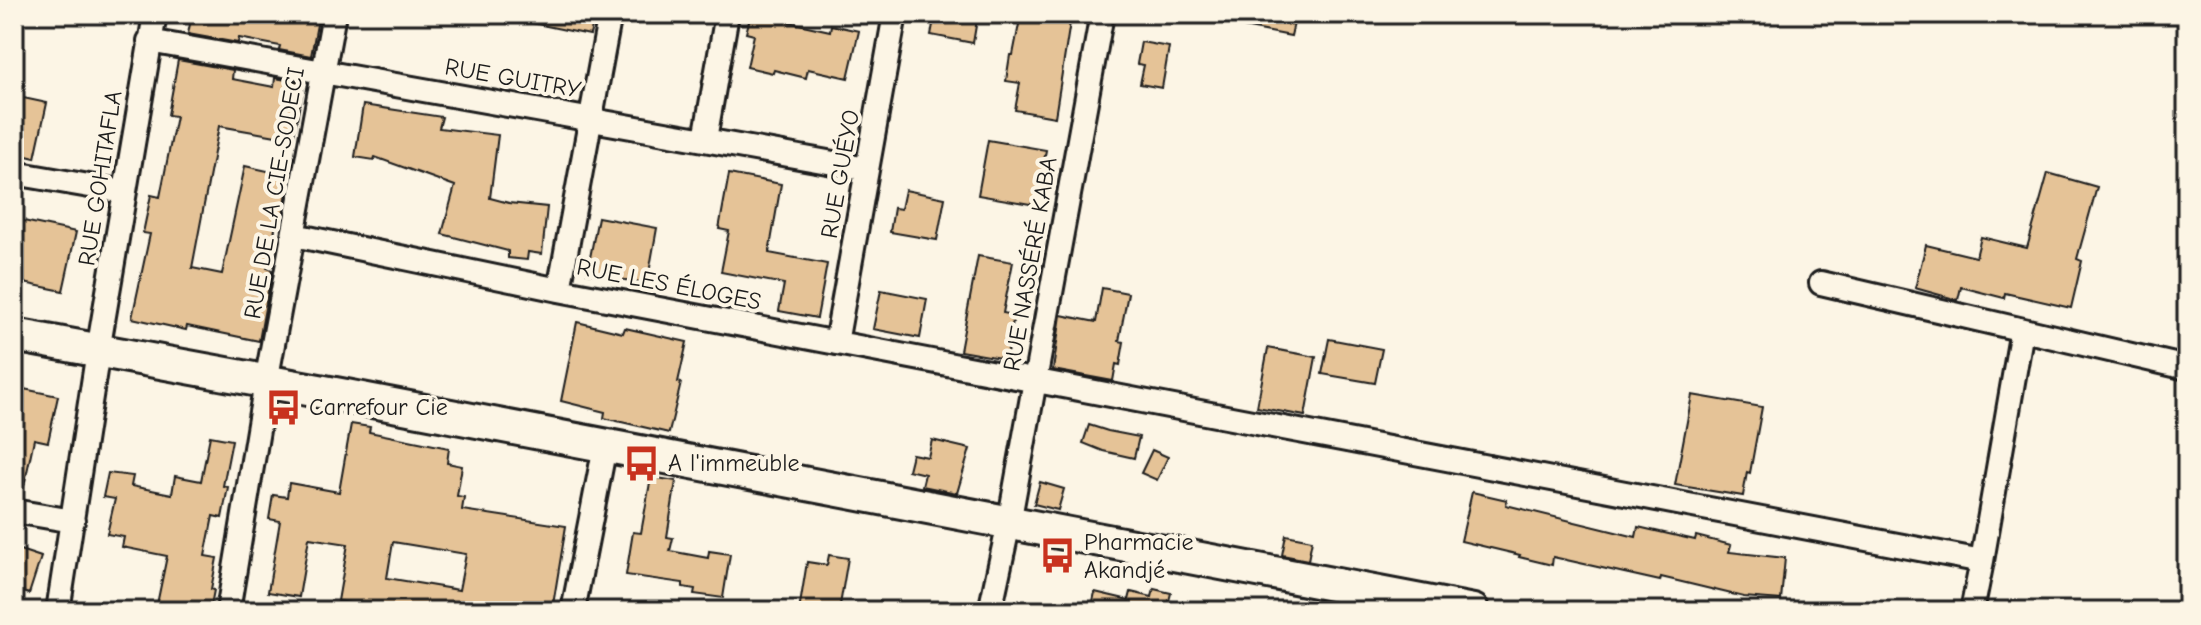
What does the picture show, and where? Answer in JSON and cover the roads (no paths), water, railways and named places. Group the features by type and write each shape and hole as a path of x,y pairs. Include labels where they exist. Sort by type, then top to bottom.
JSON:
{"street":[{"name":"RUE GOHITAFLA","path":"58,611 155,14"},
{"name":"RUE DE LA CIE-SODECI","path":"228,611 266,382 334,14"},
{"path":"559,290 610,14"},
{"path":"705,139 727,14"},
{"name":"RUE GUÉYO","path":"836,343 895,14"},
{"name":"RUE NASSÉRÉ KABA","path":"990,611 1009,523 1102,14"},
{"name":"RUE GUITRY","path":"149,41 867,169"},
{"path":"14,173 124,192"},
{"name":"RUE LES ÉLOGES","path":"294,235 1035,382 1982,561"},
{"path":"1821,283 2187,368"},
{"path":"1972,611 2022,330"},
{"path":"14,335 1473,611"},
{"path":"573,611 605,446"},
{"path":"14,511 73,521"}],"place":[{"name":"Carrefour Cie","path":"283,407"},
{"name":"A l'immeuble","path":"642,463"},
{"name":"Pharmacie Akandjé","path":"1058,556"}]}
